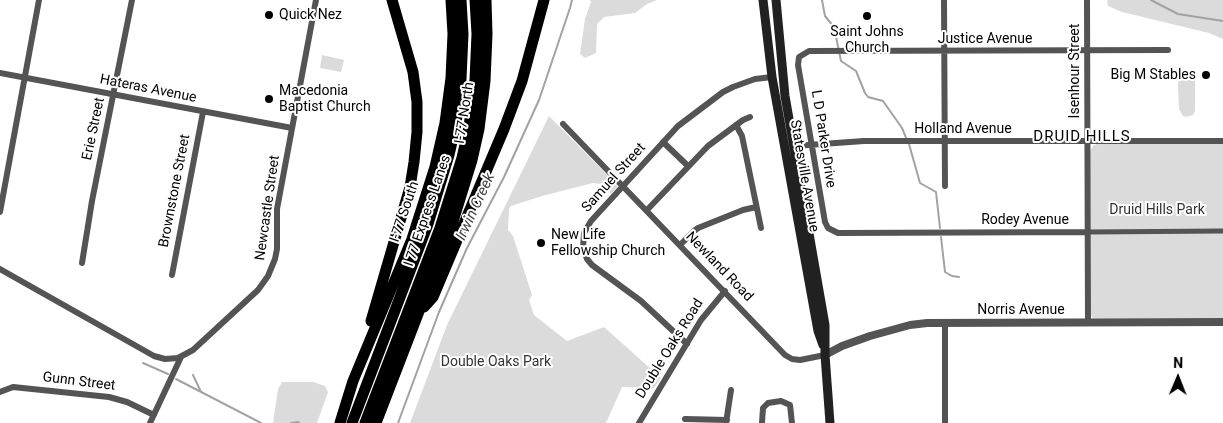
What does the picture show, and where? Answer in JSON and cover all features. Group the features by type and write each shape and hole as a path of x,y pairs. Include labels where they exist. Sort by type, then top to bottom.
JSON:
{"highway":[{"path":"353,381 410,187 417,132 416,91 410,62 394,6 385,0"},
{"name":"I-77 South","path":"340,423 353,381 412,239 439,152 451,78 453,34 451,0"},
{"name":"I 77 Express Lanes","path":"352,423 421,243 447,162 456,124 462,79 463,34 461,0"},
{"name":"I 77 Express Lanes","path":"365,423 440,228 462,158 469,127 475,80 477,34 475,0"},
{"name":"I-77 North","path":"376,423 456,212 476,144 484,97 486,0"},
{"path":"418,314 433,297 501,138 533,46 541,4"}],"main road":[{"name":"Statesville Avenue","path":"763,0 772,77 818,331 825,355"},
{"name":"Statesville Avenue","path":"776,0 781,62 825,325 825,355 830,423"}],"street":[{"path":"0,212 39,0"},
{"name":"Erie Street","path":"82,263 92,201 132,0"},
{"name":"Newcastle Street","path":"181,357 193,350 258,290 268,276 275,259 277,249 276,214 316,0"},
{"path":"944,0 945,186"},
{"name":"Isenhour Street","path":"1087,0 1088,323"},
{"name":"Justice Avenue","path":"802,54 809,51 1168,50"},
{"name":"L D Parker Drive","path":"802,54 798,60 798,65 825,222 828,228"},
{"name":"Hateras Avenue","path":"0,73 292,128"},
{"name":"Samuel Street","path":"687,344 641,301 592,265 584,252 583,241 586,228 678,126 723,92 755,79 772,77"},
{"name":"Brownstone Street","path":"172,275 203,112"},
{"path":"647,210 708,146 750,117"},
{"name":"Newland Road","path":"563,124 785,355 792,359 800,360 825,355"},
{"path":"736,125 742,136 761,228"},
{"name":"Holland Avenue","path":"794,146 864,141 1223,141"},
{"path":"663,142 688,166"},
{"path":"680,245 698,228 756,207"},
{"name":"Rodey Avenue","path":"828,228 838,233 1223,231"},
{"path":"0,269 145,352 165,359 181,357"},
{"name":"Double Oaks Road","path":"639,423 705,314 725,291"},
{"name":"Norris Avenue","path":"825,355 842,346 893,329 927,323 1223,322"},
{"path":"945,423 946,323"},
{"path":"150,423 181,357"},
{"name":"Gunn Street","path":"0,392 13,387 109,396 154,415"},
{"path":"686,419 726,422 731,390"},
{"path":"762,423 763,408 768,403 781,401 790,404 792,423"}],"green space":[{"path":"590,0 657,0 647,4 635,13 604,17 597,24 596,53 585,58 580,54"},
{"path":"1107,0 1223,0 1223,39 1209,33 1122,12 1108,6"},
{"path":"322,55 344,60 341,72 320,68"},
{"path":"1184,73 1193,75 1195,79 1195,111 1193,115 1186,117 1183,116 1179,109 1179,76"},
{"name":"Double Oaks Park","path":"549,116 618,186 611,194 601,184 593,183 542,196 511,206 509,209 508,230 513,236 532,295 529,300 534,315 567,341 604,327 661,378 654,388 622,387 606,423 410,423 447,325"},
{"name":"Druid Hills Park","path":"1097,144 1223,144 1223,318 1093,318 1091,315 1090,151"},
{"path":"282,382 313,382 325,386 328,392 317,423 273,423 278,389"}],"waterway":[{"name":"Irwin Creek","path":"398,423 439,312 467,248 504,177 539,100 572,0"},
{"path":"822,0 825,16 834,27 841,61 856,71 868,97 883,101 902,128 907,140"},
{"path":"1151,0 1178,14 1223,21"},
{"path":"909,144 920,183 936,192 940,228"},
{"path":"941,237 945,272 959,277"},
{"path":"143,363 168,374"},
{"path":"193,375 201,392"},
{"path":"176,379 261,423"},
{"path":"291,423 299,423"}],"place":[{"name":"Quick Nez","path":"269,15"},
{"name":"Saint Johns Church","path":"867,16"},
{"name":"Big M Stables","path":"1206,75"},
{"name":"Macedonia Baptist Church","path":"269,99"},
{"name":"New Life Fellowship Church","path":"541,243"}],"district":[{"name":"DRUID HILLS","path":"1082,137"}]}
